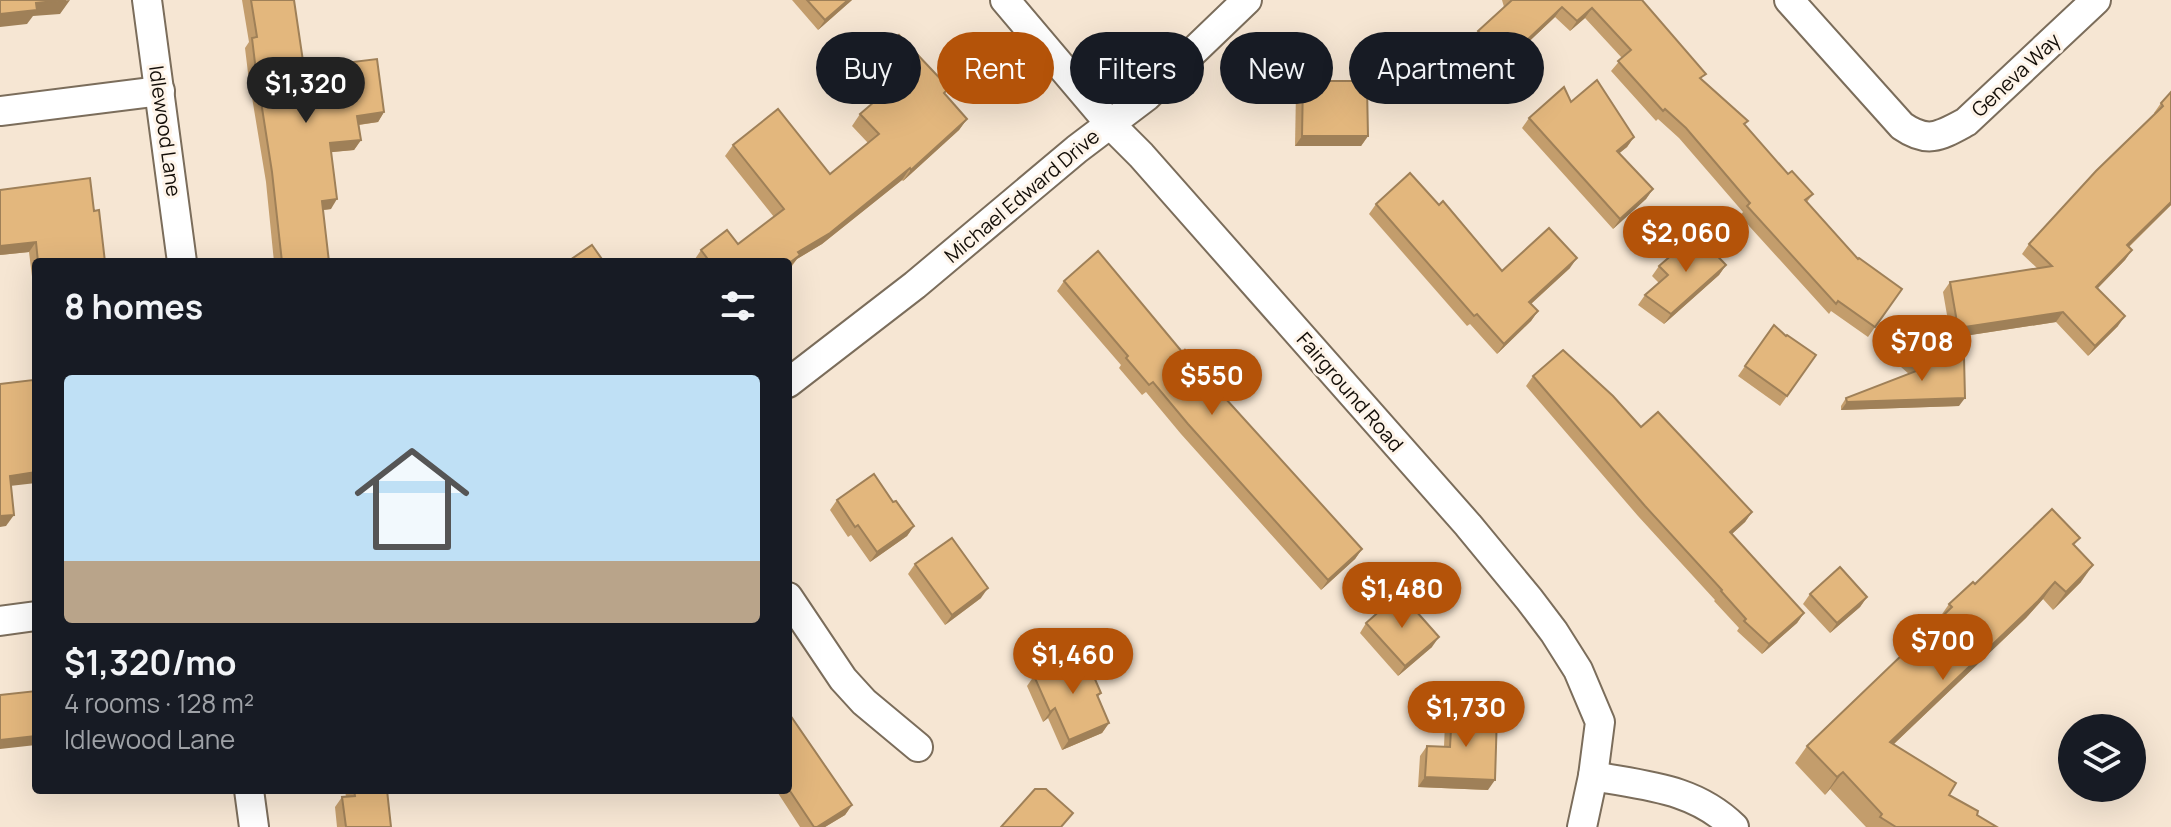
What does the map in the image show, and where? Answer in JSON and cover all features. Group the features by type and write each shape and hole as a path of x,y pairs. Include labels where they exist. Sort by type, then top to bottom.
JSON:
{"street":[{"name":"Idlewood Lane","path":"147,0 181,258"},
{"name":"Fairground Road","path":"1005,0 1110,124 1458,513 1529,599 1578,670 1600,722 1582,827"},
{"name":"Michael Edward Drive","path":"792,380 915,285 1077,149 1147,96 1247,0"},
{"name":"Geneva Way","path":"1789,0 1902,126 1928,138 1966,122 2096,0"},
{"path":"0,111 160,91"},
{"path":"792,603 843,679 864,702 918,747"},
{"path":"0,621 32,617"},
{"path":"1593,776 1675,792 1706,804 1734,827"},
{"path":"250,794 254,827"}],"building":[{"path":"0,0 66,0 36,3 37,10 0,14"},
{"path":"251,0 294,0 304,68 377,59 384,112 357,116 361,140 330,143 337,199 322,201 329,258 282,258 252,38 257,37"},
{"path":"807,0 848,0 825,20"},
{"path":"1512,0 1642,0 1706,74 1700,78 1748,121 1744,124 1788,174 1792,171 1813,194 1805,200 1858,259 1902,289 1875,327 1838,301 1836,304 1747,206 1750,203 1686,128 1665,109 1663,111 1618,61 1631,50 1592,8 1577,21 1562,7 1536,32 1478,31"},
{"path":"921,58 937,75 937,104 954,104 967,119 911,170 830,233 798,252 800,255 792,261 792,258 707,258 701,250 727,230 738,244 784,209 733,145 778,109 830,174 879,134 860,114 872,104 921,104"},
{"path":"1597,80 1634,137 1617,151 1653,189 1620,219 1529,118 1564,87 1571,102"},
{"path":"1333,81 1349,81 1349,104 1367,104 1368,136 1302,136 1303,104 1333,104"},
{"path":"2171,92 2171,202 2127,245 2132,250 2096,287 2125,316 2095,346 2063,312 1958,328 1950,282 2052,266 2029,244 2096,171 2163,106 2161,103"},
{"path":"1410,173 1439,205 1443,201 1502,271 1549,228 1577,258 1529,302 1538,311 1504,344 1477,314 1474,316 1376,204"},
{"path":"90,178 94,211 99,210 105,258 38,258 36,242 0,246 0,190"},
{"path":"1697,233 1726,265 1671,314 1645,295 1668,275 1659,266"},
{"path":"592,245 601,258 573,258"},
{"path":"1098,251 1183,353 1185,350 1362,549 1328,580 1153,382 1149,385 1064,281"},
{"path":"1774,325 1816,355 1787,396 1745,366"},
{"path":"1563,350 1641,427 1658,412 1752,512 1730,532 1804,613 1769,644 1744,621 1746,619 1722,590 1533,376"},
{"path":"1964,357 1965,398 1847,402 1846,398 1919,370 1907,359"},
{"path":"32,380 32,473 10,476 14,515 0,516 0,384"},
{"path":"874,474 914,526 877,552 837,500"},
{"path":"2052,509 2080,538 2073,544 2093,565 2066,592 2055,582 1890,742 1956,783 1949,795 1978,811 1977,815 1997,827 1896,827 1880,817 1882,814 1843,772 1837,777 1807,746 1952,607 1949,604 1973,582 1975,584"},
{"path":"952,538 988,588 952,615 915,564"},
{"path":"1840,567 1867,597 1837,623 1810,594"},
{"path":"1400,593 1439,637 1405,666 1366,623"},
{"path":"1084,654 1101,693 1097,695 1109,723 1069,740 1055,708 1050,712 1034,676"},
{"path":"32,691 32,736 0,740 0,695"},
{"path":"1452,712 1497,714 1495,780 1425,777 1427,746 1450,747"},
{"path":"792,718 852,805 814,827 792,794"},
{"path":"1035,789 1046,789 1073,813 1061,827 1001,827"},
{"path":"387,794 391,827 346,827 342,797"}]}
